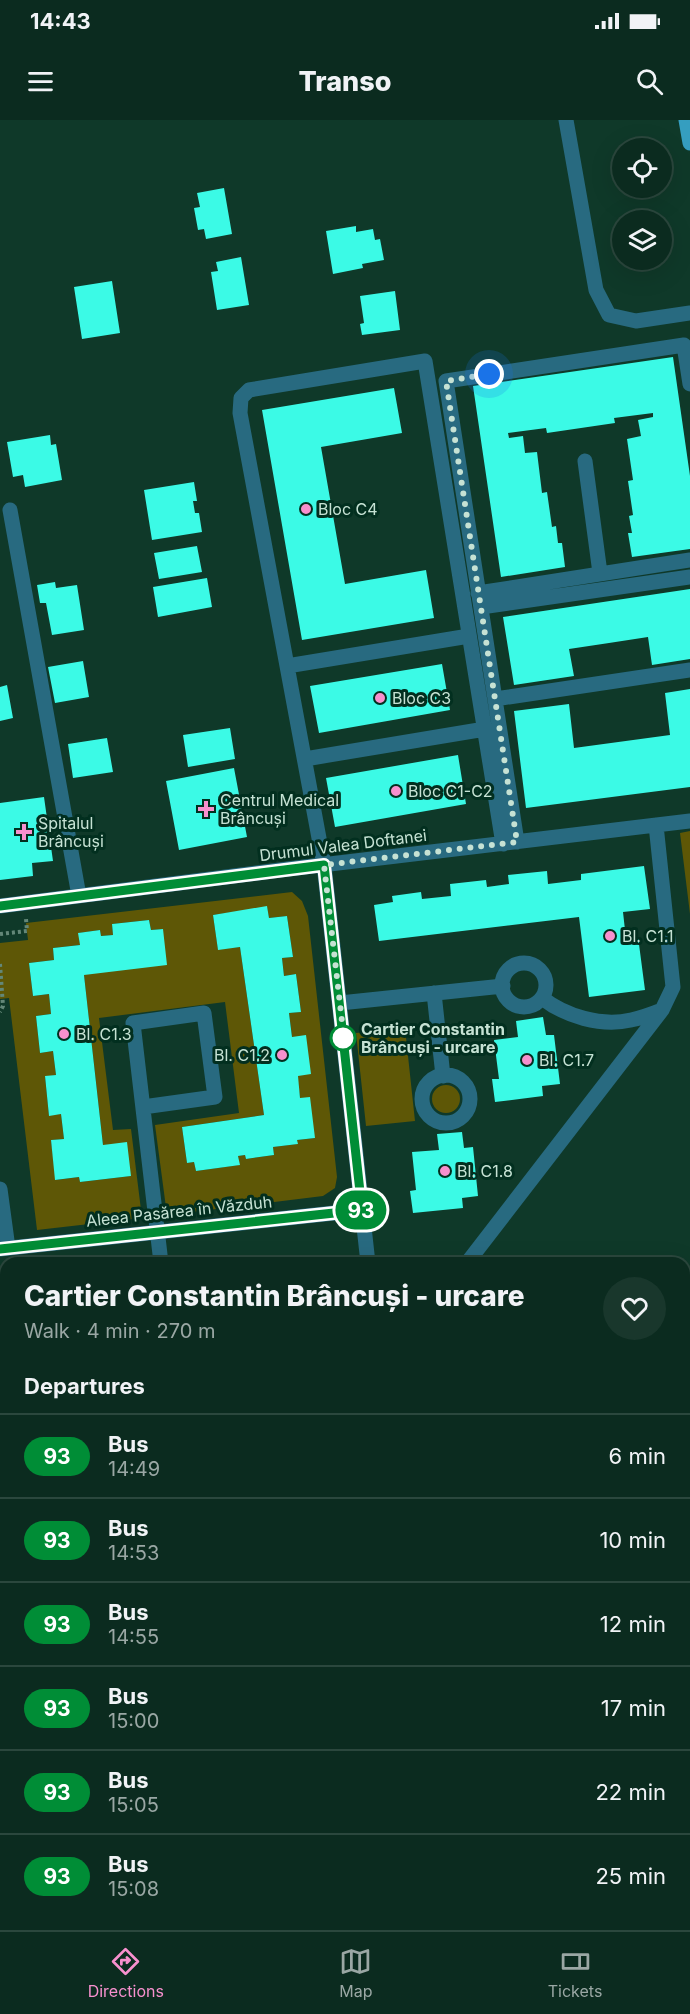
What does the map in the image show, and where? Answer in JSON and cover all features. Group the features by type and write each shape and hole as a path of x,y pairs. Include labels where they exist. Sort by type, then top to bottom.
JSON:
{"main road":[{"path":"686,120 690,143"}],"street":[{"path":"566,120 596,290 609,315 636,321 690,313"},
{"path":"510,843 495,699 446,381 684,345 690,384"},
{"path":"367,1257 324,865 240,413 241,398 249,390 425,361 485,729 510,843"},
{"path":"585,461 600,573"},
{"path":"10,510 79,896"},
{"path":"480,600 600,573 690,560"},
{"path":"480,600 690,577"},
{"path":"287,666 469,636"},
{"path":"495,699 690,670"},
{"path":"305,759 485,729"},
{"name":"Drumul Valea Doftanei","path":"0,906 690,821"},
{"path":"472,1257 662,1010 673,987 656,825"},
{"path":"518,964 531,964 537,968 545,979 546,986 542,998 531,1006 518,1006 507,998 502,986 506,972 518,964"},
{"path":"340,1003 502,986"},
{"path":"434,993 443,1076"},
{"path":"542,998 570,1015 600,1021 629,1021 662,1010"},
{"path":"142,1107 215,1097 204,1013 133,1023 142,1107 160,1257"},
{"path":"0,1189 4,1248"},
{"name":"Aleea Pasărea în Văzduh","path":"4,1248 362,1210"}],"path":[{"path":"0,934 27,931 24,903"},
{"path":"0,964 3,1006 0,1012"}],"shaded area":[{"path":"690,831 690,914 680,833"},
{"path":"292,892 302,901 308,916 337,1177 335,1188 323,1196 167,1215 155,1125 239,1113 225,1002 99,1018 113,1130 131,1129 142,1218 37,1230 9,998 0,999 0,943 28,940 26,923","holes":["267,907 269,918 287,916 293,957 282,958 284,976 296,974 301,1012 289,1013 300,1098 315,1138 297,1140 297,1144 273,1147 274,1155 246,1159 245,1155 238,1156 239,1165 196,1171 194,1162 187,1163 182,1127 264,1115 240,947 218,949 213,915","149,920 151,930 163,929 84,975 103,1145 131,1176 80,1182 79,1177 56,1180 51,1140 64,1139 61,1114 49,1115 45,1077 56,1075 53,1051 40,1053 36,1016 51,1014 49,994 33,996 29,963 54,960 53,948 80,945 79,933 100,930 101,936 113,935 112,924"]},
{"path":"405,1028 415,1121 366,1126 356,1033"},
{"path":"446,1085 456,1089 460,1099 456,1109 446,1113 436,1109 432,1099 436,1089"}],"building":[{"path":"224,188 232,234 206,239 204,229 198,230 194,208 200,207 197,193"},
{"path":"356,226 356,232 373,229 375,240 380,239 384,260 362,264 363,268 333,274 326,231"},
{"path":"241,257 249,305 217,310 211,272 218,271 216,262"},
{"path":"112,281 120,333 82,339 74,287"},
{"path":"395,291 400,330 362,335 360,324 364,323 360,296"},
{"path":"673,357 690,476 690,549 632,557 628,533 632,533 629,516 633,515 628,481 633,480 627,439 641,436 638,420 653,417 653,413 614,418 615,423 547,433 546,428 508,433 509,438 523,436 525,453 537,452 542,493 547,492 552,527 556,526 558,543 562,543 565,567 501,577 473,386"},
{"name":"Bloc C4","path":"394,388 402,433 321,447 345,584 426,570 434,618 302,640 262,410"},
{"path":"50,435 51,445 56,444 62,480 25,487 23,475 13,477 7,442"},
{"path":"194,482 197,501 193,501 195,513 199,513 202,532 152,540 144,490"},
{"path":"197,546 202,572 159,579 154,553"},
{"path":"207,578 212,607 158,617 153,587"},
{"path":"55,582 56,588 77,585 84,630 52,635 46,603 40,603 37,585"},
{"path":"690,589 690,659 652,665 648,637 569,649 574,676 514,685 503,617"},
{"path":"83,661 89,697 55,703 48,667"},
{"name":"Bloc C3","path":"442,664 450,710 319,733 310,686"},
{"path":"7,685 13,718 0,721 0,687"},
{"path":"690,689 690,787 526,808 514,711 569,704 574,748 670,735 665,693"},
{"path":"230,728 235,759 188,767 183,735"},
{"path":"107,738 113,772 73,778 68,744"},
{"name":"Bloc C1-C2","path":"458,755 466,804 335,827 326,778"},
{"name":"Centrul Medical Brâncuși","path":"234,768 247,837 179,850 166,781"},
{"name":"Spitalul Brâncuși","path":"44,797 53,861 32,863 33,876 0,880 0,803"},
{"name":"Bl. C1.1","path":"644,866 650,909 623,912 625,930 637,929 645,990 589,997 579,917 379,941 374,905 393,902 392,896 421,892 422,899 451,896 450,884 486,880 487,887 509,884 508,875 547,871 548,884 581,880 581,874"},
{"name":"Bl. C1.2","path":"267,906 269,918 287,916 293,957 282,958 284,976 296,974 301,1012 289,1013 292,1037 306,1035 311,1074 298,1076 300,1098 310,1097 315,1138 297,1140 298,1144 273,1147 274,1155 246,1159 245,1155 238,1156 240,1165 196,1171 194,1162 187,1163 182,1127 264,1115 240,947 218,950 213,915"},
{"name":"Bl. C1.3","path":"149,920 151,930 163,929 167,965 84,975 103,1145 127,1142 131,1176 80,1182 79,1177 55,1180 51,1140 64,1139 61,1114 49,1116 45,1076 56,1075 53,1051 40,1053 36,1016 51,1014 49,994 33,996 29,963 54,960 53,948 80,945 78,933 100,930 101,936 113,935 112,924"},
{"name":"Bl. C1.7","path":"543,1017 546,1035 554,1035 560,1084 542,1086 543,1096 495,1102 492,1079 499,1079 494,1040 518,1037 516,1021"},
{"name":"Bl. C1.8","path":"462,1132 464,1148 473,1147 478,1196 462,1198 463,1208 413,1213 410,1191 416,1190 412,1152 439,1150 437,1134"}],"bus line":[{"name":"93","path":"0,906 324,865 362,1210 0,1249"}],"place":[{"name":"Bloc C4","path":"306,509"},
{"name":"Bloc C3","path":"380,698"},
{"name":"Bloc C1-C2","path":"396,791"},
{"name":"Centrul Medical Brâncuși","path":"206,809"},
{"name":"Spitalul Brâncuși","path":"24,832"},
{"name":"Bl. C1.1","path":"610,936"},
{"name":"Bl. C1.3","path":"64,1034"},
{"name":"Cartier Constantin Brâncuși - urcare","path":"343,1038"},
{"name":"Bl. C1.2","path":"282,1055"},
{"name":"Bl. C1.7","path":"527,1060"},
{"name":"Bl. C1.8","path":"445,1171"}],"route":[{"path":"343,1038 324,865 517,842 446,381 489,374"}]}
